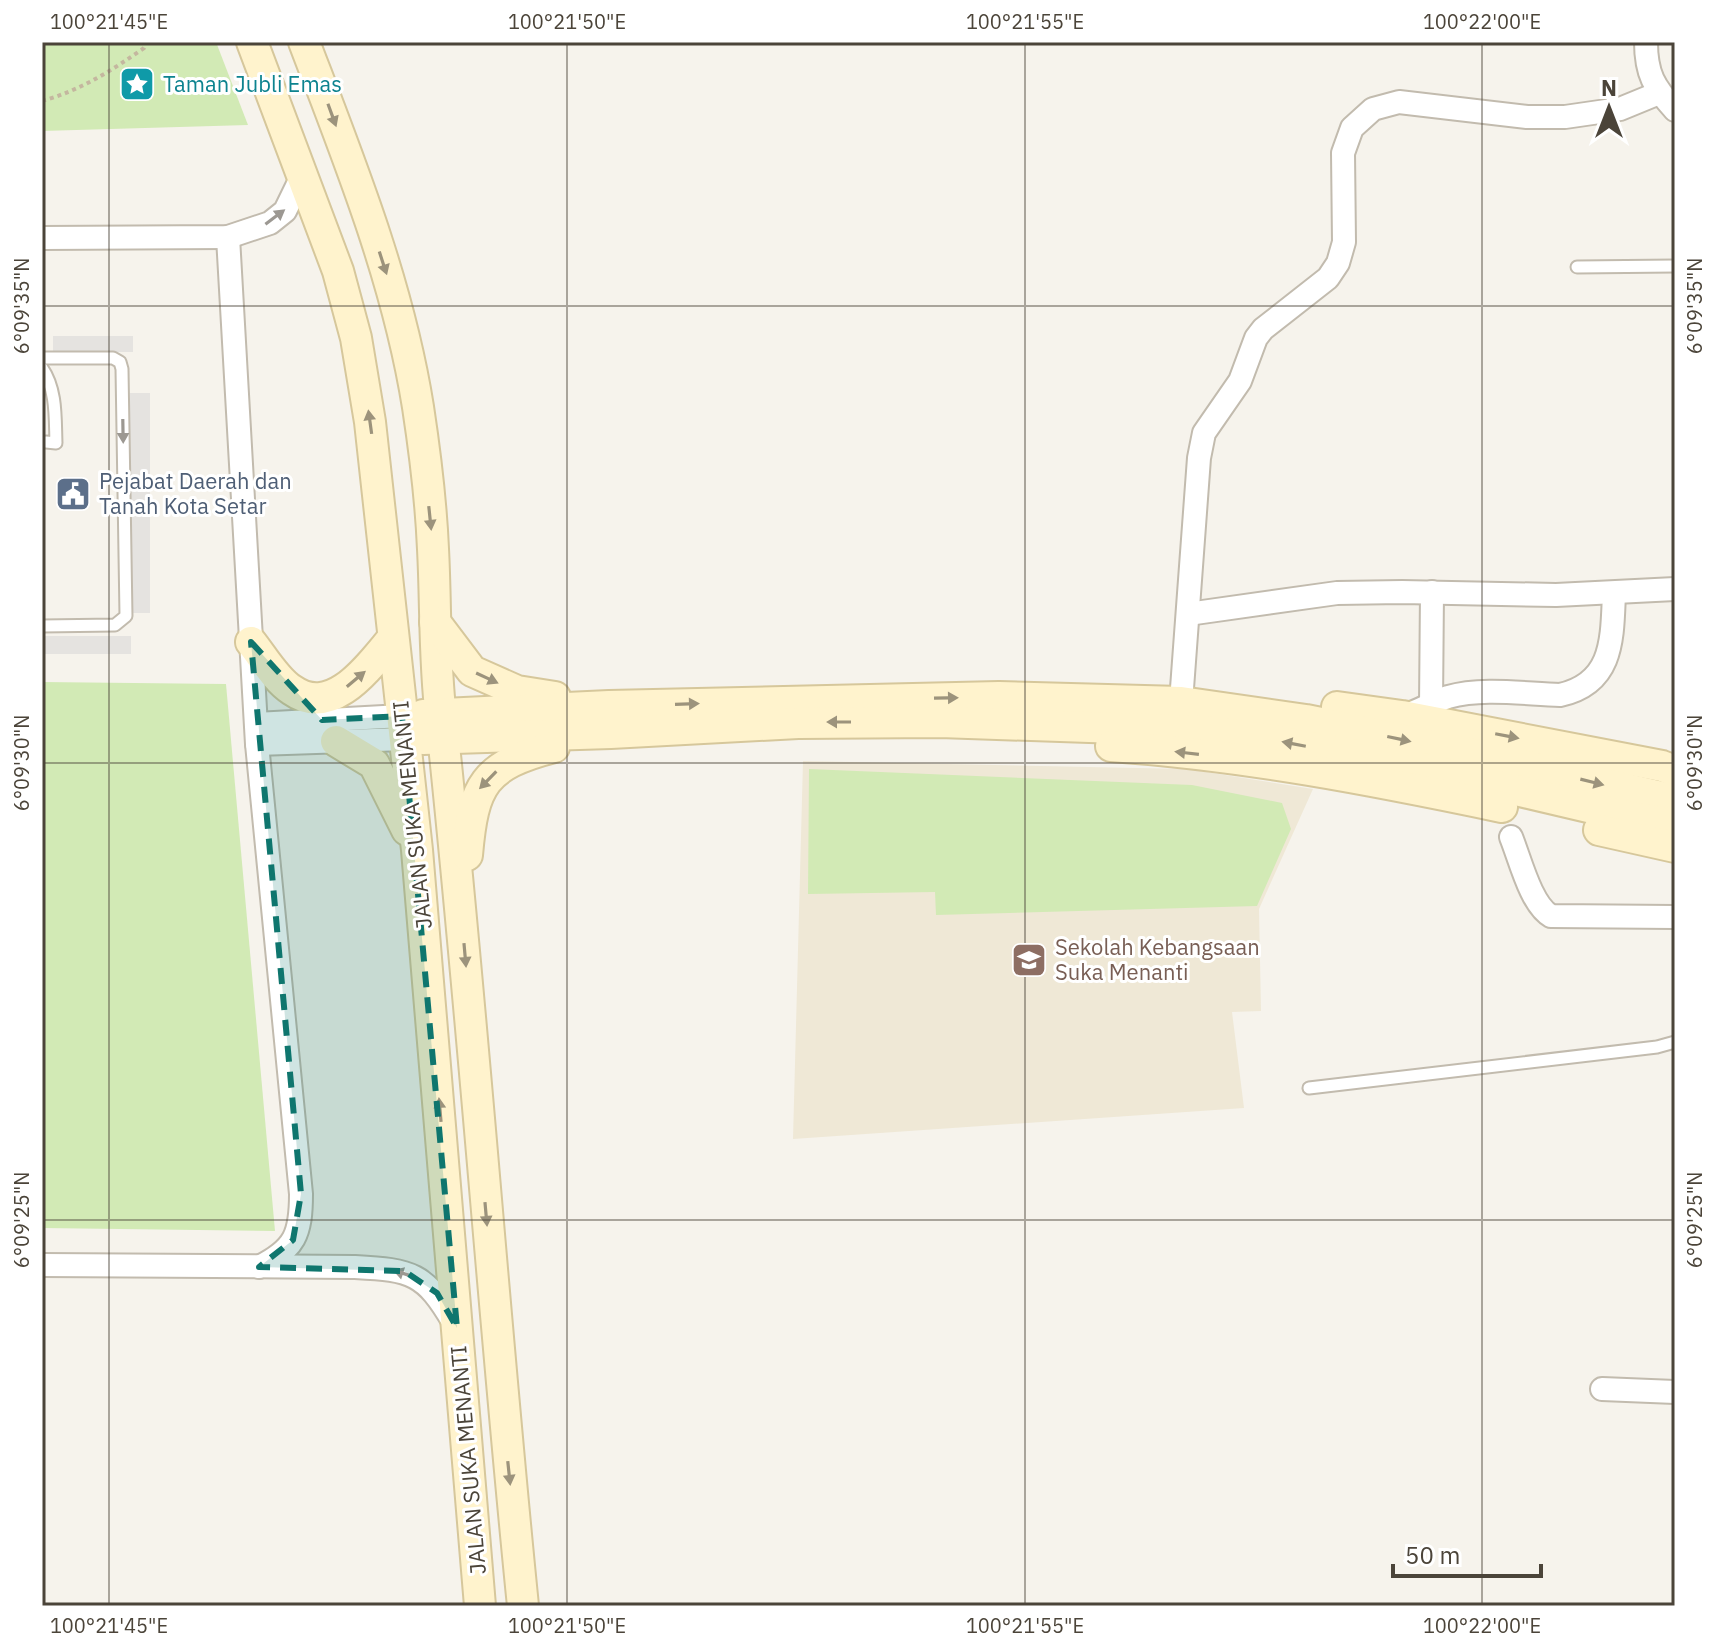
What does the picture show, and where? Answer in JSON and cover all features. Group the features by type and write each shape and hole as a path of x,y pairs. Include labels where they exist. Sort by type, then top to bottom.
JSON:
{"main road":[{"name":"JALAN SUKA MENANTI","path":"252,42 338,271 356,338 370,422 417,850 480,1606"},
{"name":"JALAN SUKA MENANTI","path":"304,42 384,266 404,338 418,406 433,546 442,726 462,917 495,1326 523,1606"},
{"path":"435,622 472,671 517,691 610,720 940,722 1206,731 1397,762 1484,769 1675,800"},
{"path":"289,689 303,697 322,697 342,690 362,675 393,638"},
{"path":"251,642 307,710 329,731 374,764 417,850"},
{"path":"1181,702 1197,696 1233,694 1402,716 1675,771"},
{"path":"403,728 610,720 999,697 1181,702 1306,720 1484,769 1626,816 1675,824"},
{"path":"462,917 469,829 477,792 495,773 519,756 610,720"},
{"path":"940,722 972,734 994,738 1149,749 1397,784 1675,847"}],"street":[{"path":"1646,42 1649,70 1659,93 1675,110"},
{"path":"1181,702 1199,458 1204,433 1240,381 1249,351 1263,329 1328,278 1338,263 1344,242 1343,153 1352,128 1373,109 1399,102 1527,117 1565,117 1620,109 1659,93"},
{"path":"42,238 228,237 270,223 285,211 303,174"},
{"path":"228,237 256,734 301,1194 301,1217 293,1240 281,1256 259,1267"},
{"path":"1188,614 1310,595 1432,592 1556,595 1675,589"},
{"path":"1431,705 1432,592"},
{"path":"1402,716 1463,694 1560,695 1575,692 1584,686 1607,658 1614,593"},
{"path":"256,734 403,728"},
{"path":"1511,837 1537,902 1551,916 1675,917"},
{"path":"42,1265 355,1267 404,1271 437,1293 457,1328"},
{"path":"1602,1389 1675,1392"}],"lane":[{"path":"1577,267 1675,266"},
{"path":"42,358 113,358 120,362 126,616 115,625 42,626"},
{"path":"42,368 52,388 56,443 46,442"},
{"path":"1309,1088 1641,1049 1675,1042"}],"path":[{"path":"42,101 68,94 100,79 144,48 147,42"}],"highlighted area":[{"path":"251,642 322,720 402,716 457,1328 437,1293 404,1271 259,1267 293,1240 301,1194"}],"shaded area":[{"path":"53,336 133,336 133,352 53,352"},
{"path":"130,393 150,393 150,613 130,613"},
{"path":"42,636 131,636 131,654 42,654"},
{"name":"Sekolah Kebangsaan Suka Menanti","path":"803,761 1187,769 1313,789 1259,909 1261,1011 1232,1012 1244,1108 793,1139"}],"green space":[{"name":"Taman Jubli Emas","path":"42,42 216,42 248,125 42,131"},
{"path":"42,682 226,684 275,1231 42,1228"},
{"path":"809,769 1192,785 1282,803 1291,829 1257,906 936,915 935,892 808,894"}],"place":[{"name":"Taman Jubli Emas","path":"137,84"},
{"name":"Pejabat Daerah dan Tanah Kota Setar","path":"73,494"},
{"name":"Sekolah Kebangsaan Suka Menanti","path":"1029,960"}]}
